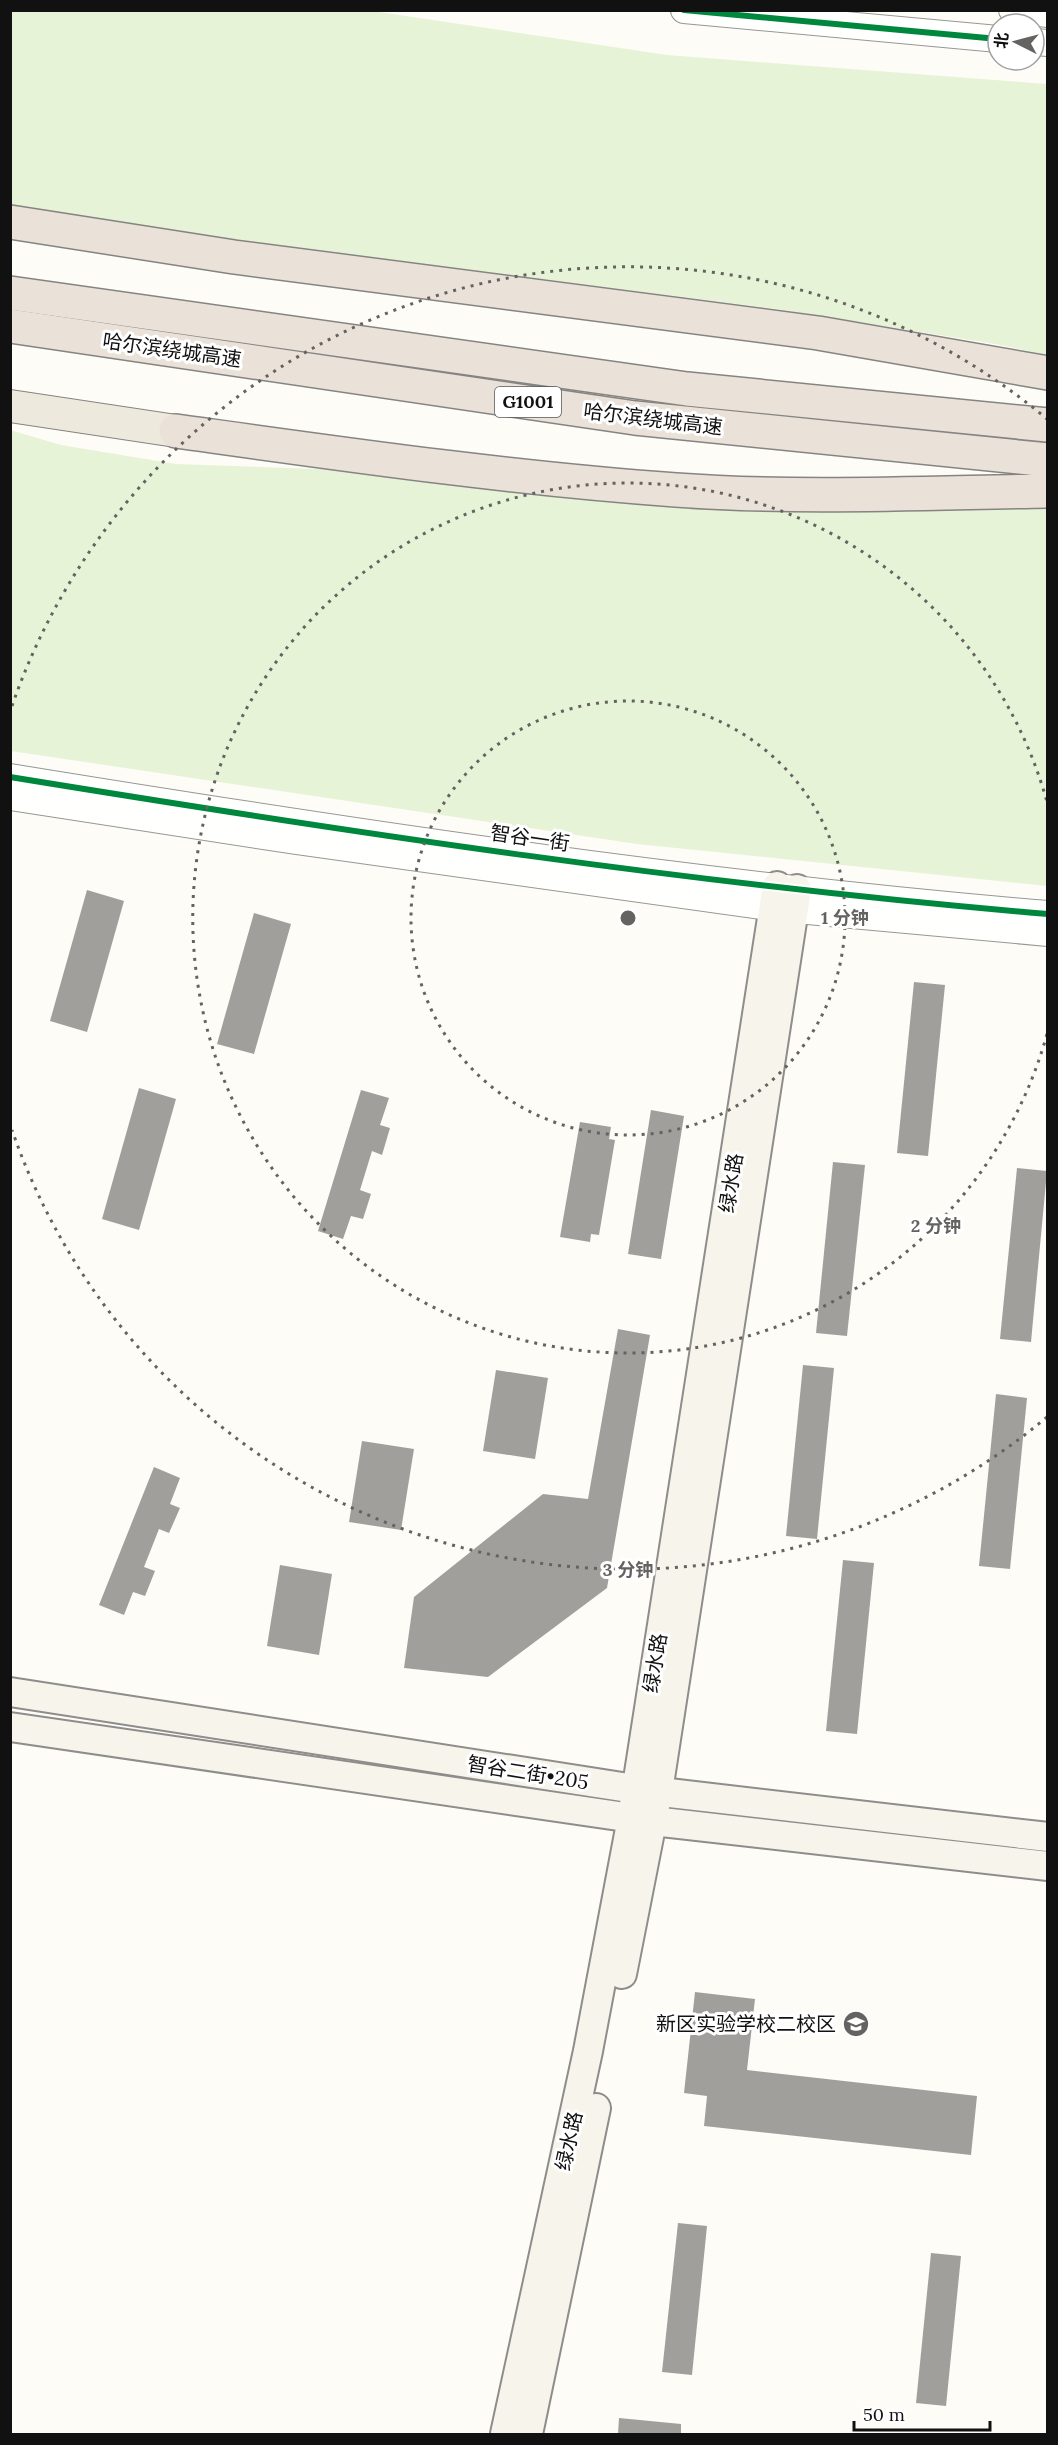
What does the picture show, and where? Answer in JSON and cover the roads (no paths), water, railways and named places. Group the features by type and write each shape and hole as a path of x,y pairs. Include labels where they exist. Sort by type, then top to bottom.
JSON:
{"highway":[{"path":"10,222 246,259 818,333 1047,373"},
{"name":"哈尔滨绕城高速","path":"10,293 687,389 1047,425"},
{"name":"哈尔滨绕城高速","path":"10,326 635,418 1047,460"},
{"path":"176,431 517,476 677,490 844,495 1047,491"}],"main road":[{"path":"10,406 176,431"},
{"name":"绿水路","path":"528,2434 642,1819 786,898"},
{"name":"智谷二街•205","path":"10,1692 646,1790 1047,1837"},
{"name":"智谷二街•205","path":"10,1727 642,1819 1047,1866"},
{"name":"绿水路","path":"505,2434 588,2051 642,1819"}],"street":[{"path":"684,10 986,38"},
{"path":"1012,10 1047,14"},
{"name":"智谷一街","path":"10,777 786,898 1047,914"},
{"name":"智谷一街","path":"10,797 296,841 786,898 1047,933"}],"place":[{"name":"新区实验学校二校区","path":"856,2024"}]}
